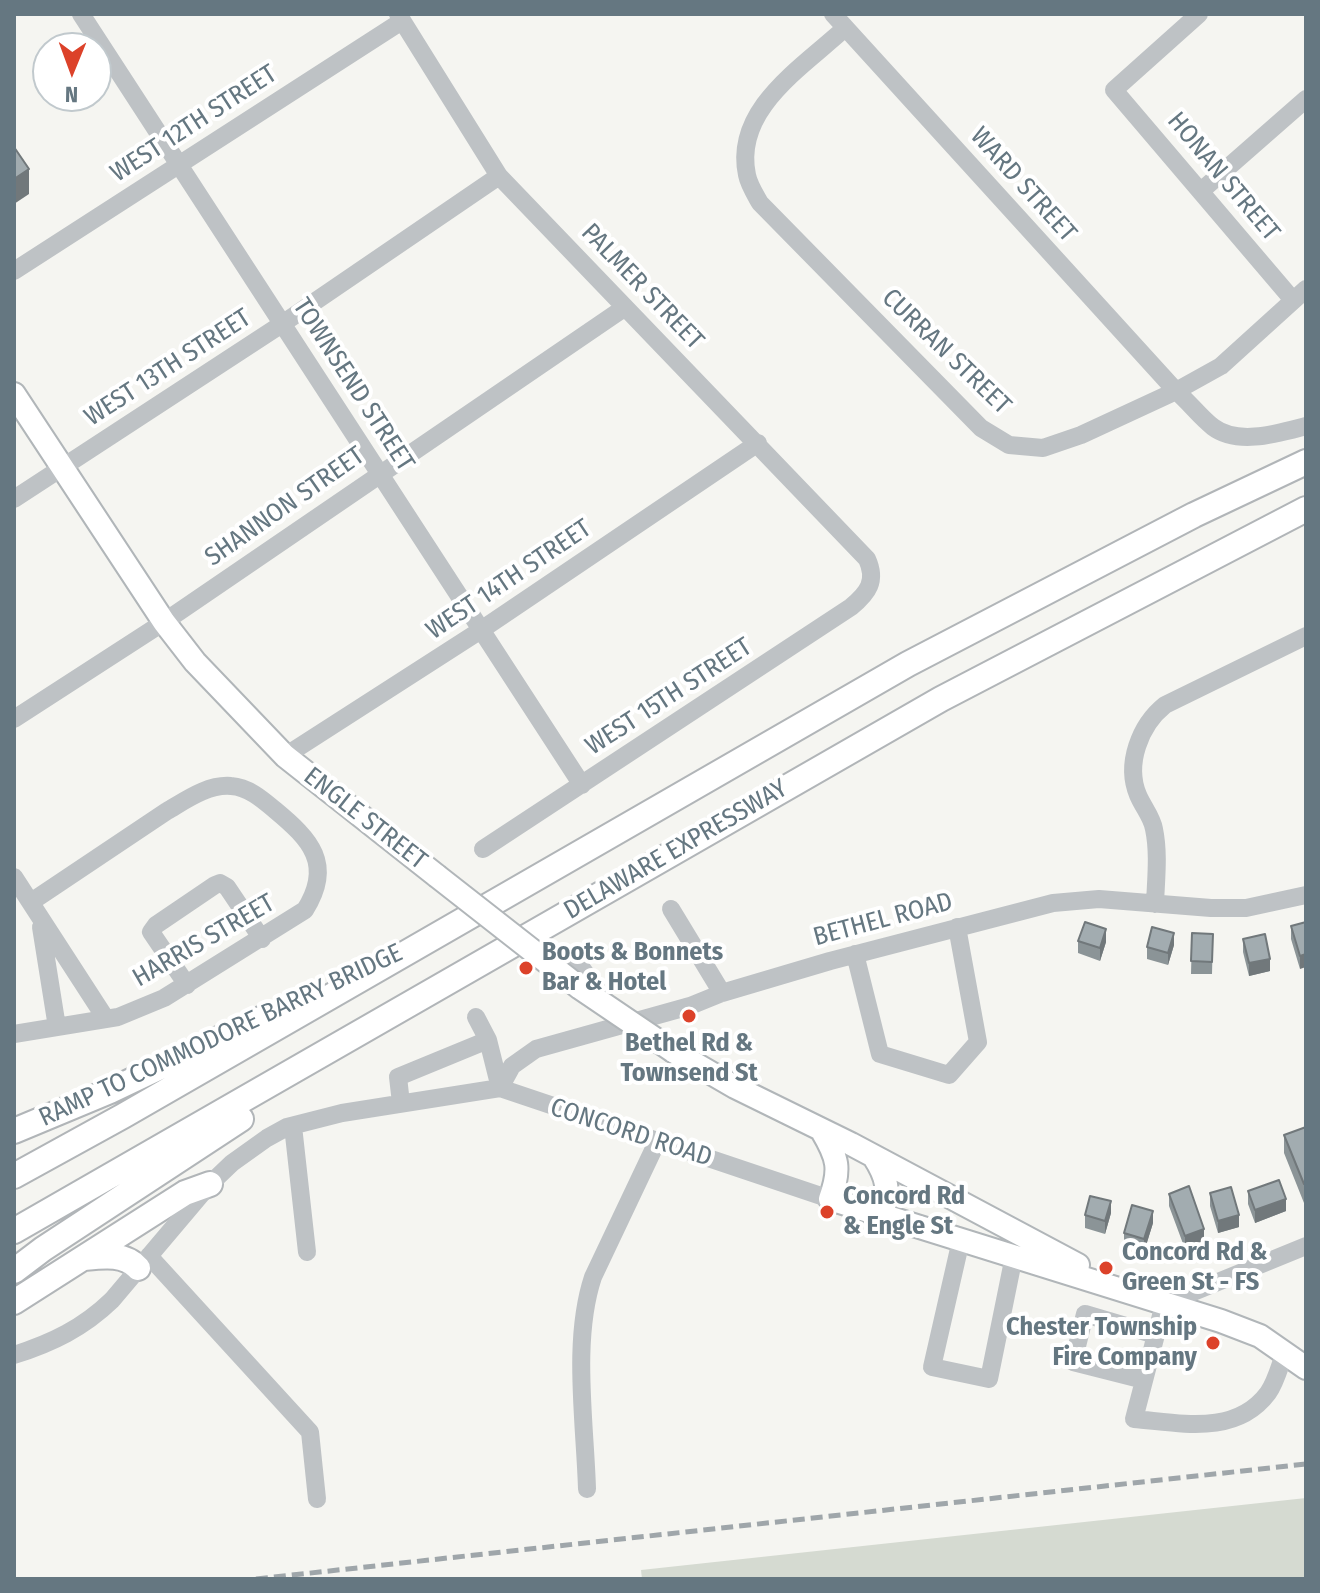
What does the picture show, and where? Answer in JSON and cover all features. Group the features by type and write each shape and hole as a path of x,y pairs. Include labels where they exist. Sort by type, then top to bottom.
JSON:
{"highway":[{"name":"DELAWARE EXPRESSWAY","path":"14,1176 136,1109 908,664 1076,575 1306,462"},
{"name":"DELAWARE EXPRESSWAY","path":"14,1231 941,699 1306,509"},
{"path":"14,1271 254,1111 416,1016 564,914"},
{"name":"RAMP TO COMMODORE BARRY BRIDGE","path":"14,1131 216,1042 317,990 428,940"},
{"path":"14,1302 185,1193 210,1184"},
{"path":"82,1259 110,1256 144,1262"}],"main road":[{"name":"ENGLE STREET","path":"14,394 164,622 231,702 285,756 580,988 673,1051 735,1087 1122,1289"},
{"path":"822,1131 833,1150 837,1167 830,1199"},
{"path":"874,1157 887,1179 887,1197 881,1215"},
{"name":"CONCORD ROAD","path":"830,1199 1122,1289 1260,1336 1306,1368"}],"street":[{"name":"TOWNSEND STREET","path":"81,14 582,785"},
{"name":"HONAN STREET","path":"1199,14 1114,90 1201,191 1299,294"},
{"name":"WEST 12TH STREET","path":"14,271 400,17"},
{"name":"PALMER STREET","path":"400,17 499,176 867,559 872,577"},
{"name":"WARD STREET","path":"839,21 1176,391 1212,426 1226,435 1273,434 1306,426"},
{"name":"CURRAN STREET","path":"839,21 770,96 752,122 745,150 747,177 760,203 981,428 1009,445 1043,448 1081,435 1176,391 1221,366 1299,294"},
{"path":"1201,191 1306,99"},
{"name":"WEST 13TH STREET","path":"14,499 282,324 499,176"},
{"name":"SHANNON STREET","path":"14,719 164,622 624,308"},
{"name":"WEST 14TH STREET","path":"285,756 481,630 758,443"},
{"name":"WEST 15TH STREET","path":"483,849 851,607 868,592 872,577"},
{"path":"1155,904 1157,853 1154,825 1138,796 1133,770 1134,757 1148,722 1165,705 1306,636"},
{"name":"HARRIS STREET","path":"14,1034 118,1017 187,985 305,910 314,890 316,860 313,847 295,827 252,792 232,786 220,787 190,797 35,909"},
{"path":"14,877 106,1019"},
{"path":"187,985 151,932 156,925 215,885 220,883 227,887 262,939"},
{"name":"BETHEL ROAD","path":"500,1088 512,1066 536,1049 623,1026 855,954 1053,903 1078,900 1246,908 1306,895"},
{"path":"35,909 57,1027"},
{"path":"671,909 722,993"},
{"path":"855,954 880,1054 949,1075 978,1042 957,927"},
{"path":"576,960 623,1026"},
{"path":"476,1017 488,1040 500,1088"},
{"path":"401,1103 398,1077 488,1040"},
{"name":"CONCORD ROAD","path":"14,1355 56,1340 95,1316 210,1184 254,1147 293,1126 342,1113 500,1088 830,1199"},
{"path":"293,1126 307,1252"},
{"path":"587,1489 582,1350 585,1300 657,1142"},
{"path":"961,1240 932,1367 989,1379 1014,1256"},
{"path":"1285,1352 1270,1391 1251,1412 1234,1420 1181,1423 1134,1419 1164,1304 1306,1246"},
{"path":"144,1262 310,1432 317,1499"},
{"path":"1144,1380 1073,1362 1085,1314 1156,1335"}],"shaded area":[{"path":"1306,1498 1306,1579 642,1579 641,1570"}],"building":[{"path":"14,147 29,169 14,179"},
{"path":"1085,922 1106,929 1100,948 1078,941"},
{"path":"1306,922 1306,954 1300,956 1291,926"},
{"path":"1152,927 1174,933 1168,953 1147,947"},
{"path":"1192,933 1213,934 1212,962 1191,961"},
{"path":"1265,934 1270,959 1249,963 1243,939"},
{"path":"1306,1127 1306,1183 1304,1184 1284,1135"},
{"path":"1279,1180 1286,1199 1255,1210 1248,1191"},
{"path":"1189,1186 1204,1229 1185,1236 1169,1194"},
{"path":"1231,1187 1239,1215 1218,1221 1210,1193"},
{"path":"1090,1196 1111,1201 1105,1221 1085,1215"},
{"path":"1132,1205 1153,1211 1144,1239 1124,1233"}],"railway":[{"path":"256,1579 1306,1464"}],"place":[{"name":"Boots & Bonnets Bar & Hotel","path":"526,968"},
{"name":"Bethel Rd & Townsend St","path":"689,1016"},
{"name":"Concord Rd & Engle St","path":"827,1212"},
{"name":"Concord Rd & Green St - FS","path":"1106,1268"},
{"name":"Chester Township Fire Company","path":"1213,1343"}]}
